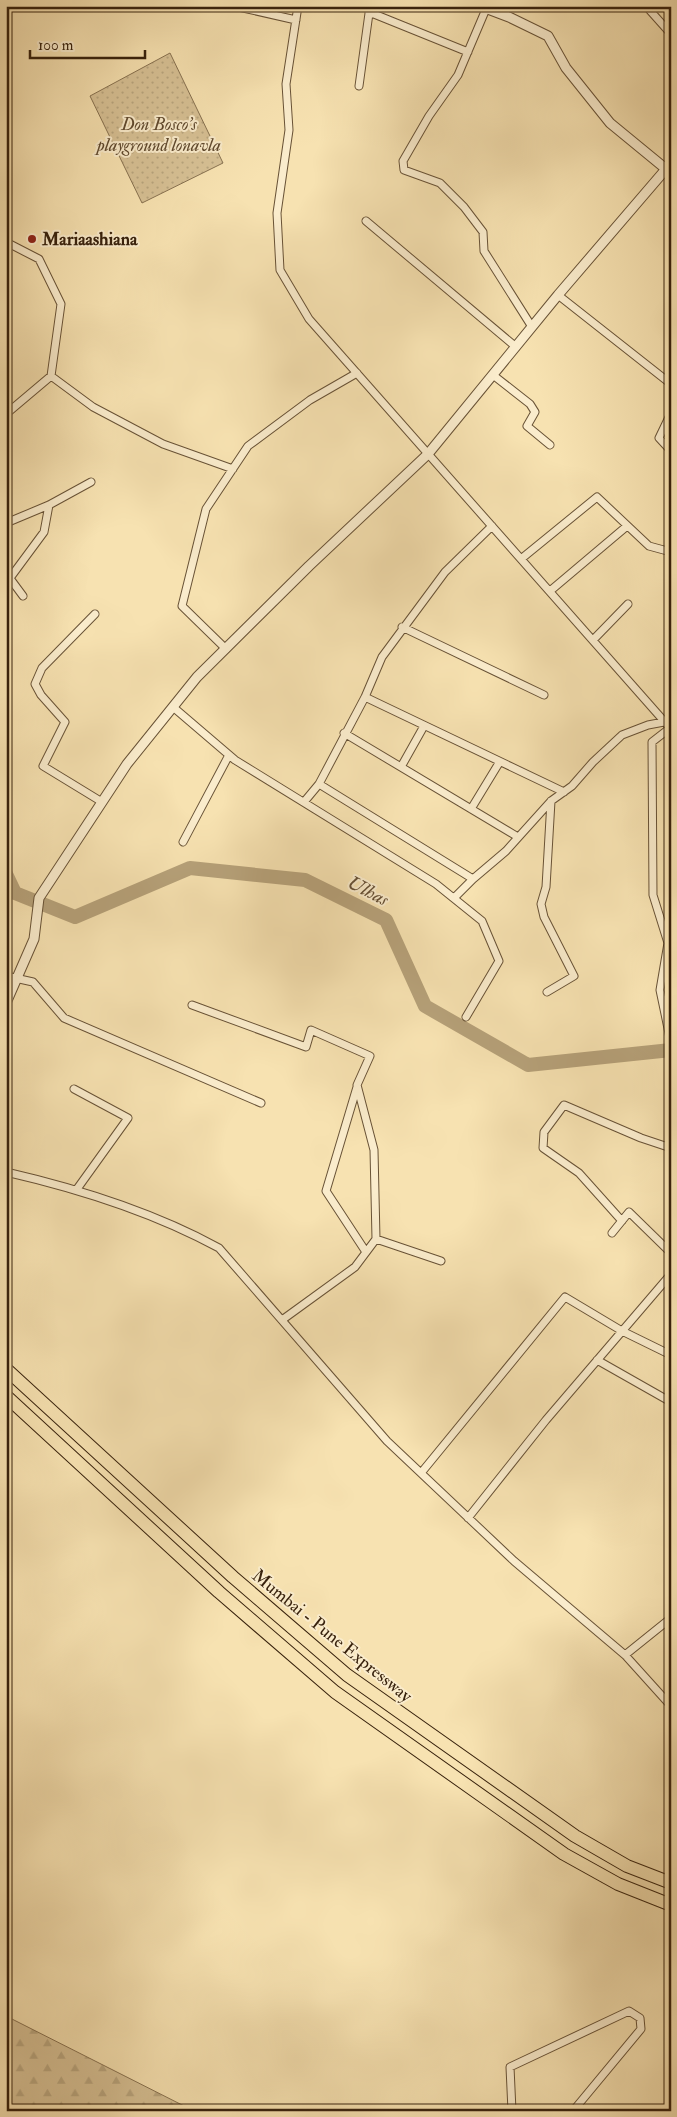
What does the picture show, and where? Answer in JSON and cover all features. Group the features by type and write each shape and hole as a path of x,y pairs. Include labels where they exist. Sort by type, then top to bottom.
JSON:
{"highway":[{"name":"Mumbai - Pune Expressway","path":"6,1369 240,1583 347,1676 501,1786 575,1836 627,1866 671,1883"},
{"path":"6,1396 226,1598 335,1692 376,1723 564,1854 618,1884 671,1905"}],"street":[{"path":"234,6 296,20"},
{"path":"298,6 286,84 290,130 277,213 280,270 309,319 668,726"},
{"path":"646,6 671,34"},
{"path":"6,1003 34,940 39,898 127,764 197,677 309,566 428,454 516,347 558,295 669,166 610,123 566,68 548,36 483,7 458,75 429,116 403,161 404,170 440,183 464,207 483,232 484,251 532,327"},
{"path":"359,86 370,9 468,52"},
{"path":"366,221 516,347"},
{"path":"6,242 39,259 61,304 51,376 6,414"},
{"path":"558,295 671,384"},
{"path":"226,649 182,606 206,509 248,446 310,400 357,373"},
{"path":"493,375 530,404 535,412 528,426 550,445"},
{"path":"51,376 93,407 163,444 232,469"},
{"path":"671,413 659,438 671,451"},
{"path":"6,523 49,505 91,482"},
{"path":"521,559 597,498 649,546 671,552"},
{"path":"24,596 8,576 44,532 49,505"},
{"path":"304,802 319,784 344,733 365,697 382,657 445,572 492,526"},
{"path":"550,591 627,526"},
{"path":"593,640 628,604"},
{"path":"95,614 42,668 35,684 41,695 65,722 43,766 102,802"},
{"path":"402,628 544,695"},
{"path":"365,697 564,792"},
{"path":"173,707 229,755 436,884 482,921 499,961 466,1018"},
{"path":"454,898 518,837 551,801 564,792 622,735 648,725 668,726"},
{"path":"401,767 424,726"},
{"path":"668,726 652,742 652,767 654,895 668,943 660,990 670,1038"},
{"path":"344,733 518,837"},
{"path":"184,842 229,755"},
{"path":"472,809 500,762"},
{"path":"319,784 473,879"},
{"path":"547,992 574,976 544,917 541,904 546,887 551,801"},
{"path":"6,976 33,982 64,1018 261,1103"},
{"path":"192,1005 306,1047 311,1030 370,1056 357,1085 326,1191 366,1252"},
{"path":"282,1320 355,1268 376,1239 374,1150 357,1085"},
{"path":"74,1089 128,1118 77,1189"},
{"path":"622,1221 579,1173 543,1148 544,1132 564,1105 641,1138 671,1148"},
{"path":"6,1172 77,1189 188,1231 219,1248 387,1442 514,1562 625,1655 671,1706"},
{"path":"612,1234 629,1212 671,1253"},
{"path":"376,1239 441,1261"},
{"path":"468,1518 597,1360 671,1274"},
{"path":"420,1473 565,1297 622,1331 671,1355"},
{"path":"597,1360 671,1402"},
{"path":"625,1655 671,1618"},
{"path":"512,2111 510,2067 629,2011 640,2018 641,2029 573,2111"}],"green space":[{"name":"Don Bosco's playground lonavla","path":"170,53 223,163 142,203 90,96"},
{"path":"6,2016 194,2111 6,2111"}],"waterway":[{"name":"Ulhas","path":"6,874 15,893 75,917 190,868 305,880 386,920 425,1006 528,1065 671,1050"}],"place":[{"name":"Mariaashiana","path":"32,239"}]}
